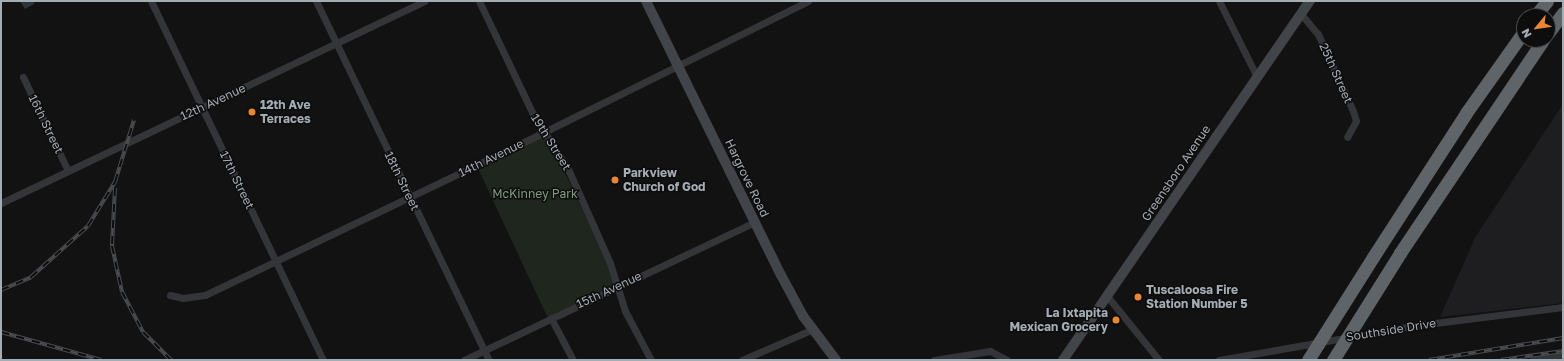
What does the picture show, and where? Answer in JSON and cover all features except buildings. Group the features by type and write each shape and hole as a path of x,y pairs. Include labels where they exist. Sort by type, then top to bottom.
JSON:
{"highway":[{"path":"1556,22 1563,13"},
{"path":"1308,360 1466,113 1516,42"},
{"path":"1333,360 1400,253 1538,48"}],"main road":[{"name":"Hargrove Road","path":"646,1 754,222 813,329 836,360"},
{"name":"Greensboro Avenue","path":"1063,360 1310,1"}],"street":[{"name":"17th Street","path":"151,1 323,360"},
{"name":"18th Street","path":"316,1 489,360"},
{"name":"12th Avenue","path":"1,203 424,1"},
{"name":"19th Street","path":"479,1 532,114 546,132 568,169 618,286 625,311 651,360"},
{"name":"14th Avenue","path":"170,295 183,298 205,295 546,132 808,1"},
{"path":"1219,1 1257,77"},
{"name":"25th Street","path":"1301,14 1318,34 1354,111 1356,121 1347,137"},
{"name":"16th Street","path":"23,77 68,171"},
{"name":"15th Avenue","path":"464,360 754,222"},
{"path":"1107,296 1159,360"},
{"name":"Southside Drive","path":"1219,360 1410,326 1563,307"},
{"path":"551,318 573,360"},
{"path":"742,360 813,329"},
{"path":"934,360 990,351 1007,360"},
{"path":"1533,360 1563,355"}],"shaded area":[{"path":"20,1 34,1 34,4 25,9"},
{"path":"1563,104 1563,303 1440,317 1476,236"}],"green space":[{"name":"McKinney Park","path":"546,132 618,286 548,319 476,165"}],"railway":[{"path":"1,290 31,277 88,226 115,182 134,120"},
{"path":"115,188 112,246 122,292 143,332 171,360"},
{"path":"1,332 101,360"},
{"path":"1429,360 1563,338"},
{"path":"1501,360 1563,351"}],"place":[{"name":"12th Ave Terraces","path":"252,112"},
{"name":"Parkview Church of God","path":"615,180"},
{"name":"Tuscaloosa Fire Station Number 5","path":"1138,297"},
{"name":"La Ixtapita Mexican Grocery","path":"1116,320"}]}
